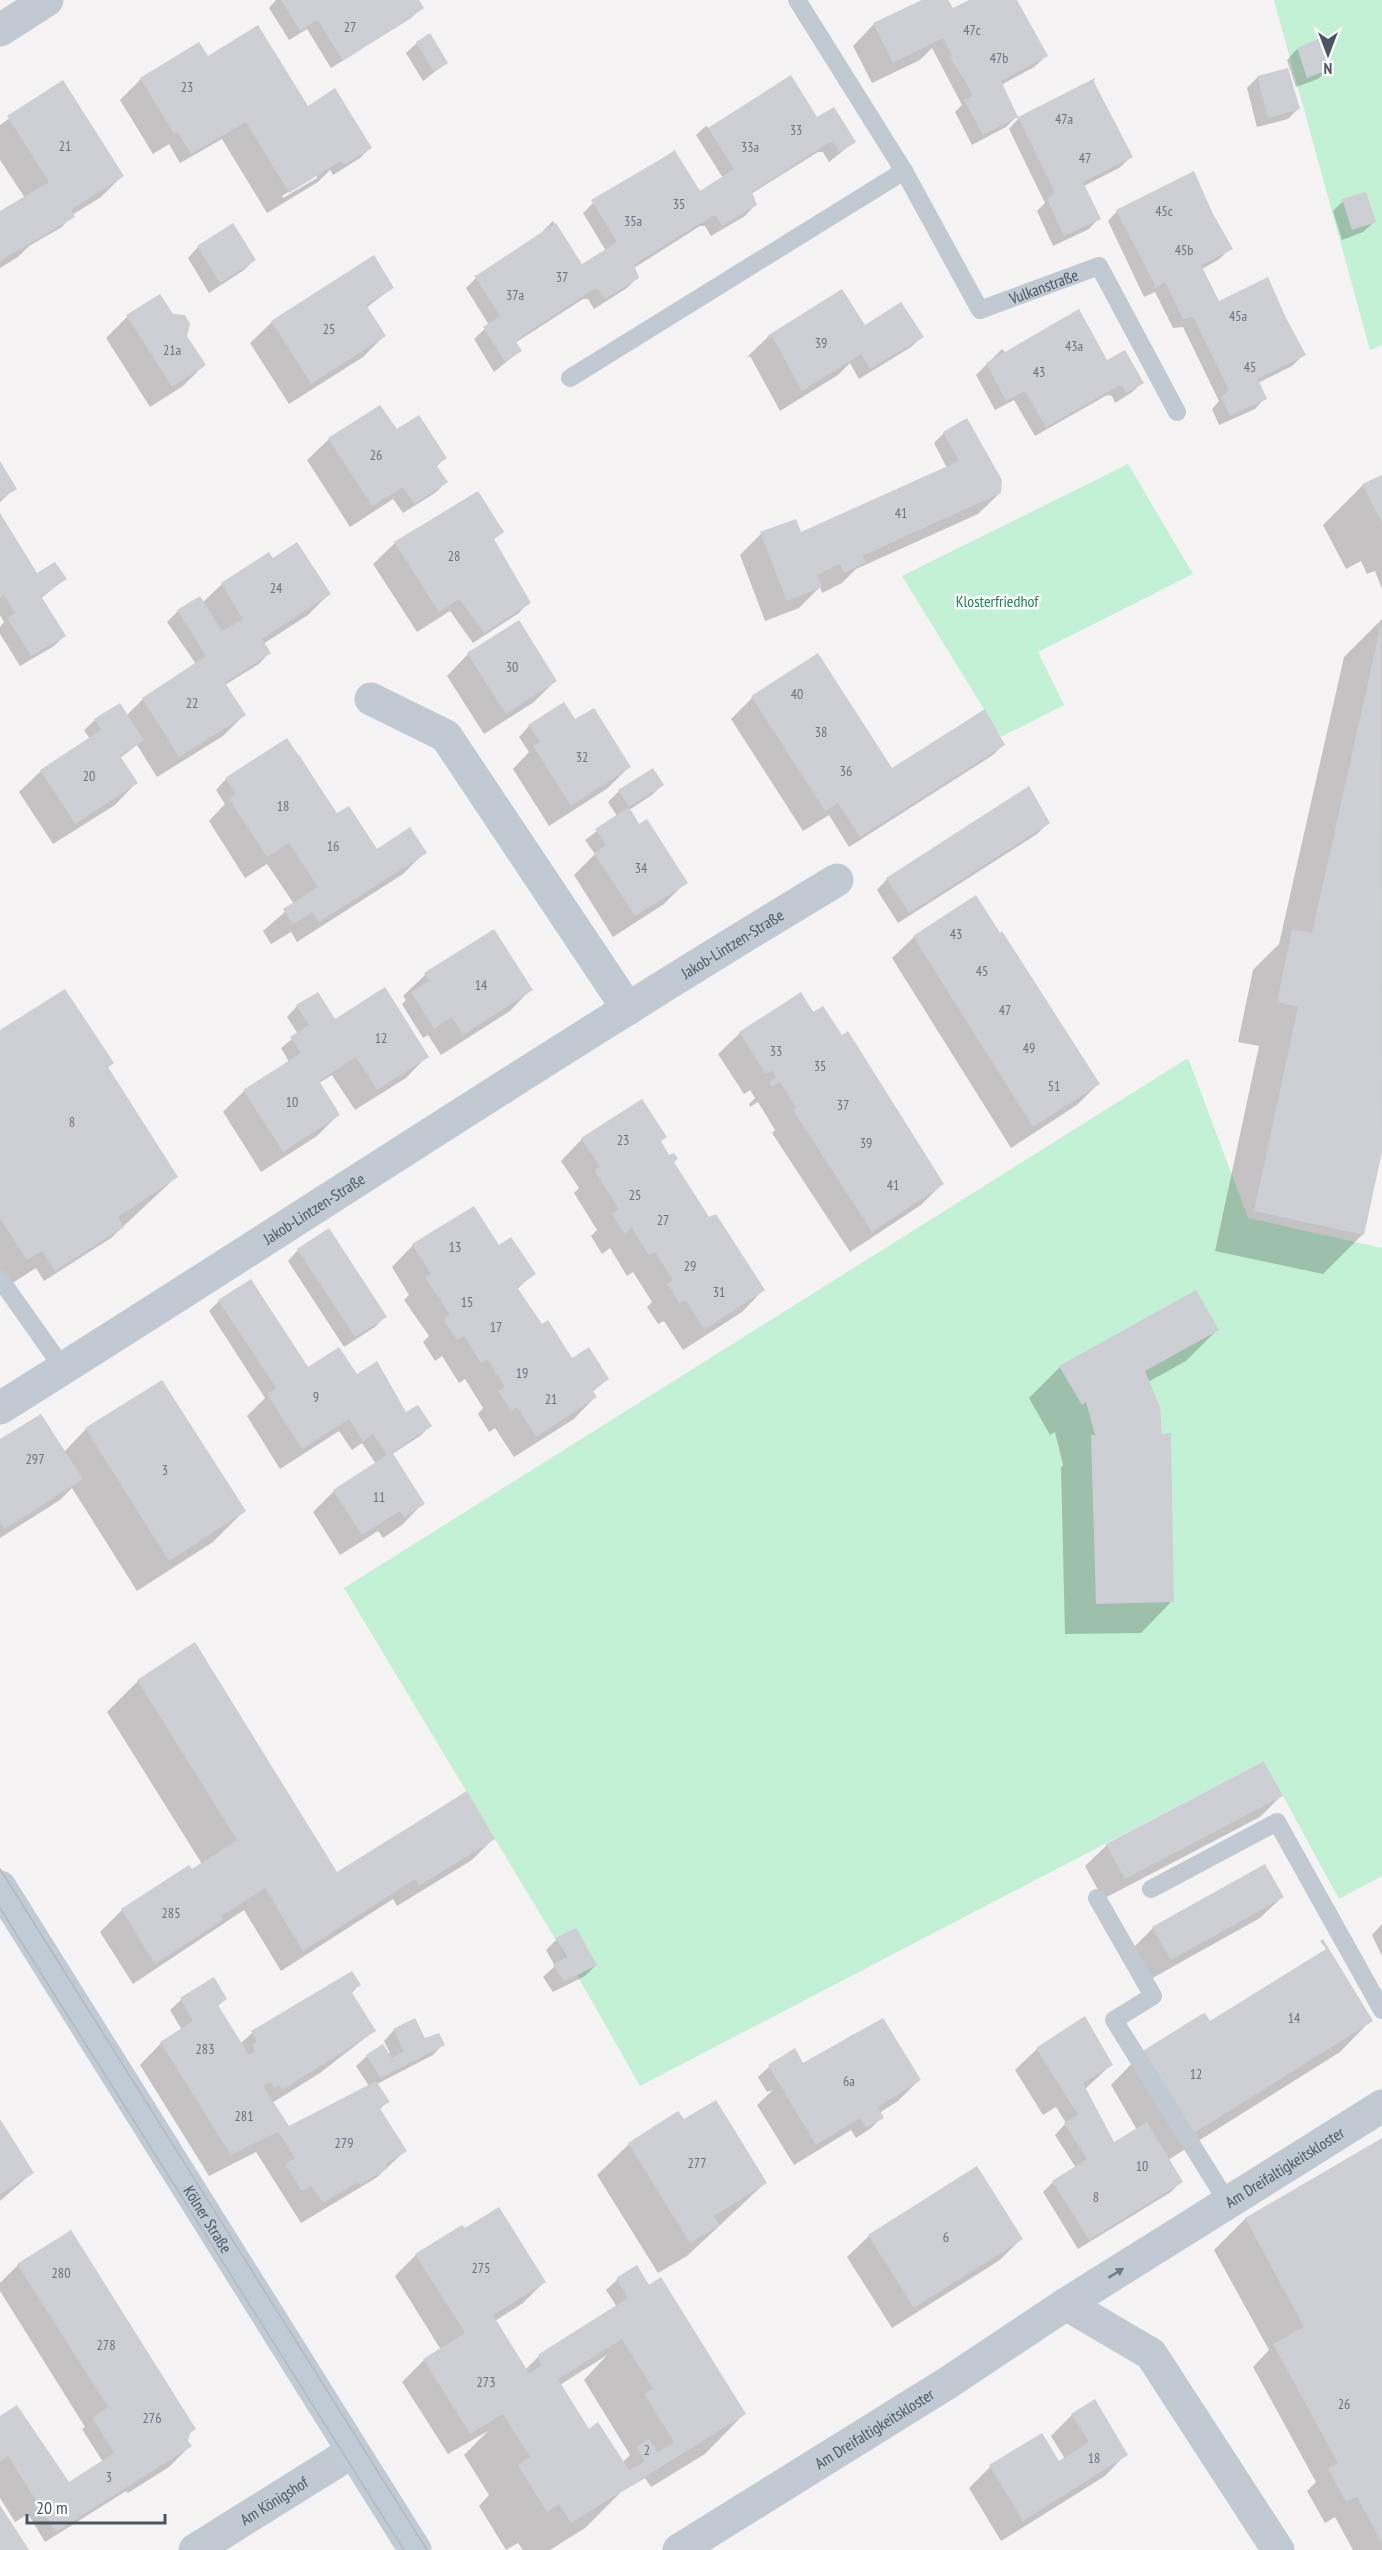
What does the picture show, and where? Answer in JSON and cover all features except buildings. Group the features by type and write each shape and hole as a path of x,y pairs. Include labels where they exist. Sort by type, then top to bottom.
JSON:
{"main road":[{"name":"Kölner Straße","path":"0,1887 415,2550"}],"street":[{"path":"0,30 47,0"},
{"path":"371,699 446,736 628,1009"},
{"name":"Jakob-Lintzen-Straße","path":"0,1408 628,1009 673,978 837,880"},
{"name":"Am Dreifaltigkeitskloster","path":"679,2550 939,2388 1066,2304 1382,2106"},
{"path":"1066,2304 1151,2354 1278,2550"},
{"name":"Am Königshof","path":"195,2550 352,2452"}],"lane":[{"name":"Vulkanstraße","path":"797,0 904,171 980,310 1099,266 1177,412"},
{"path":"570,378 904,171"},
{"path":"0,1279 63,1368"},
{"path":"1151,1889 1277,1822 1382,2010"},
{"path":"1096,1898 1153,1996 1114,2020 1228,2203"}],"green space":[{"path":"1274,0 1382,0 1382,345 1370,350"},
{"name":"Klosterfriedhof","path":"1128,464 1193,574 1038,652 1064,705 1001,737 902,576"},
{"path":"1188,1058 1248,1218 1382,1248 1382,1876 1339,1899 1264,1761 640,2086 577,1975 344,1588"}],"tram line":[{"path":"0,1869 427,2550"},
{"path":"0,1908 404,2550"}]}
